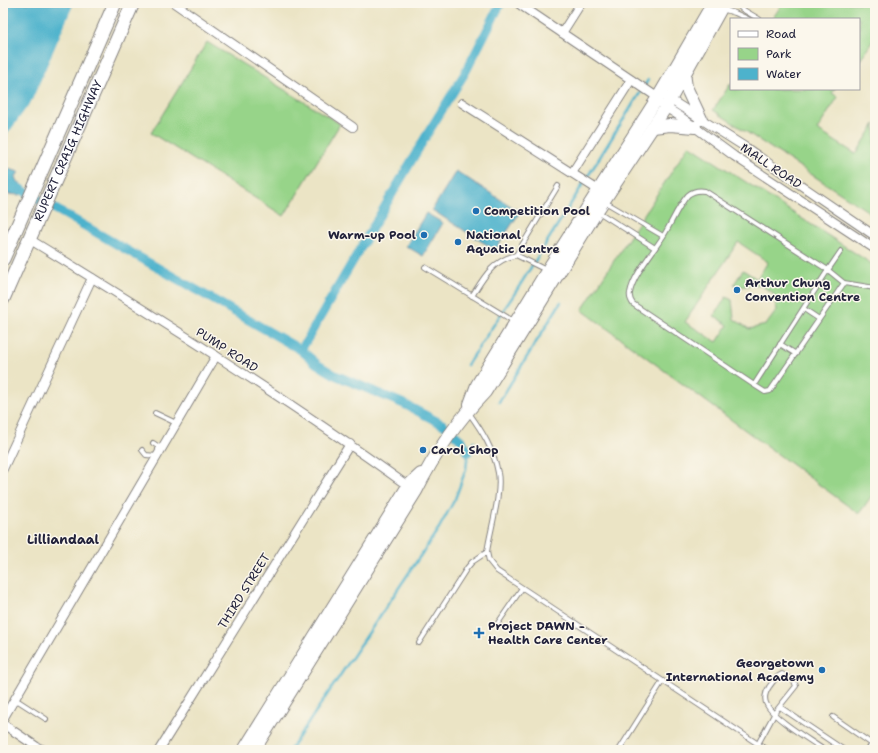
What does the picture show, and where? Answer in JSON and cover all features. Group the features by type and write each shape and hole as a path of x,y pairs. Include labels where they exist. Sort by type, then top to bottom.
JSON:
{"main road":[{"name":"RUPERT CRAIG HIGHWAY","path":"3,259 116,3"},
{"name":"RUPERT CRAIG HIGHWAY","path":"3,299 133,3"},
{"path":"465,414 477,385 513,321 546,270 597,198 654,127 660,99 684,73 719,5"},
{"path":"254,750 412,498 429,467 465,414 485,392 597,198 719,5"},
{"path":"654,127 670,124 698,123 686,87 684,73"},
{"path":"244,750 408,486 429,467"}],"street":[{"path":"174,3 353,127"},
{"path":"562,33 581,3"},
{"name":"MALL ROAD","path":"519,4 660,99 875,236"},
{"path":"572,174 633,81"},
{"path":"462,103 572,174 597,198"},
{"name":"MALL ROAD","path":"698,123 734,156 875,249"},
{"name":"PUMP ROAD","path":"29,239 216,356 350,444 408,486"},
{"path":"3,469 92,278"},
{"path":"3,719 216,356"},
{"name":"THIRD STREET","path":"158,750 350,444"},
{"path":"3,724 37,747 44,750"}],"lane":[{"path":"736,3 742,9 757,18"},
{"path":"719,5 746,18"},
{"path":"516,255 558,186"},
{"path":"844,283 770,391 765,392 633,304 630,300 630,293 636,276 656,248 689,194 699,190 705,191 828,270 844,283 875,288"},
{"path":"597,198 663,236"},
{"path":"597,198 656,248"},
{"path":"754,385 841,251"},
{"path":"472,296 486,273 507,257 516,255 546,270"},
{"path":"425,267 513,321"},
{"path":"804,309 819,320"},
{"path":"780,344 796,354"},
{"path":"155,413 176,422"},
{"path":"465,414 489,445 499,474 498,492 487,552 489,561 497,571 662,682 767,750"},
{"path":"142,450 149,456 156,456 160,447 153,443"},
{"path":"420,643 467,568 472,562 487,552"},
{"path":"498,623 522,588"},
{"path":"758,744 774,715 796,686 794,681 782,674 776,677 767,690 765,699 767,705 774,715 824,750"},
{"path":"619,750 662,682"},
{"path":"15,699 46,719"},
{"path":"780,707 844,750"},
{"path":"833,717 872,744 868,750"}],"green space":[{"path":"783,3 875,3 875,37 860,60 860,18 773,18"},
{"path":"207,42 340,124 284,216 151,133"},
{"path":"730,84 730,90 834,90 832,93 838,97 817,130 856,154 875,124 875,216 713,110"},
{"path":"689,145 875,266 875,491 859,514 582,310","holes":["738,242 768,262 757,279 743,270 734,284 740,287 759,284 773,293 777,310 766,325 749,329 734,319 732,300 726,297 714,316 728,325 717,342 685,322"]}],"water":[{"path":"3,3 69,3 28,98 3,133"},
{"path":"9,169 19,172 15,178 24,188 20,195 6,194 3,196 3,173"},
{"name":"Competition Pool","path":"456,171 520,212 495,250 432,210"},
{"name":"Warm-up Pool","path":"426,213 443,223 423,256 406,246"}],"waterway":[{"path":"3,133 28,98 69,3"},
{"path":"301,350 426,136 465,73 501,3"},
{"path":"467,365 515,293 648,80"},
{"path":"3,179 301,350 317,364 335,375 404,404 444,425 462,441 468,452"},
{"path":"499,402 561,302"},
{"path":"290,750 439,528 455,499 466,469 468,452 474,441"}],"place":[{"name":"Competition Pool","path":"476,211"},
{"name":"Warm-up Pool","path":"424,235"},
{"name":"National Aquatic Centre","path":"458,242"},
{"name":"Arthur Chung Convention Centre","path":"737,290"},
{"name":"Carol Shop","path":"423,450"},
{"name":"Project DAWN - Health Care Center","path":"479,633"},
{"name":"Georgetown International Academy","path":"822,670"}],"district":[{"name":"Lilliandaal","path":"63,539"}]}
